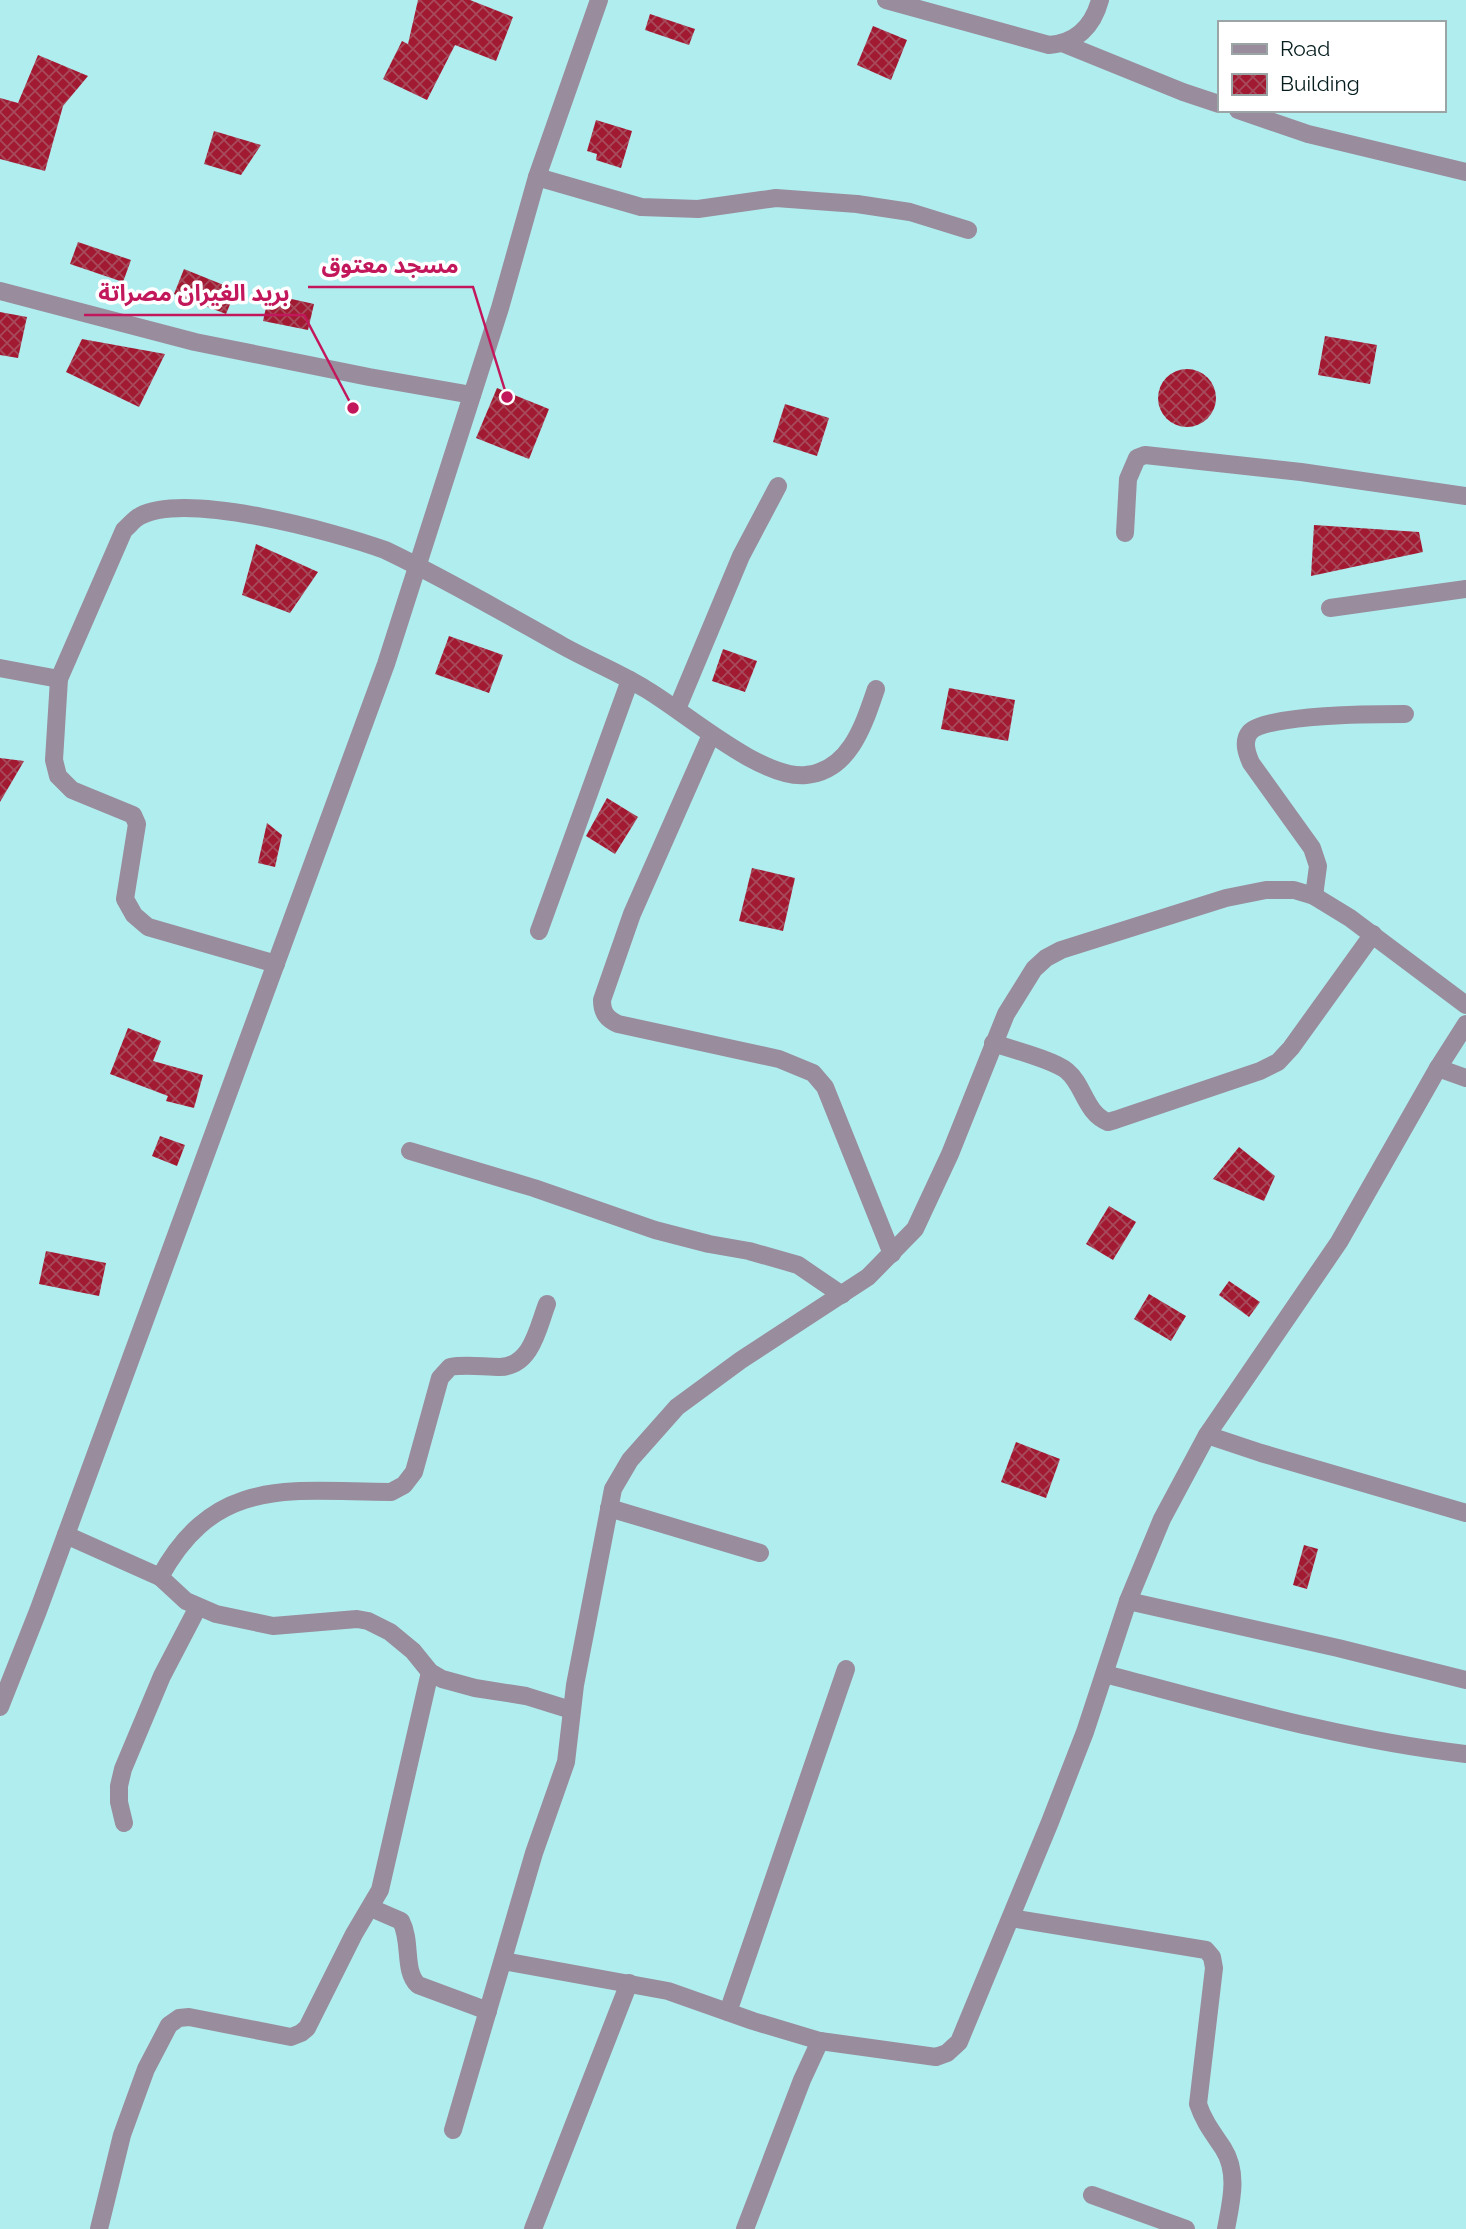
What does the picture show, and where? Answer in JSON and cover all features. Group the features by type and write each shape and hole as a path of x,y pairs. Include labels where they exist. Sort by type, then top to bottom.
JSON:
{"street":[{"path":"0,1707 359,741 500,308 537,177 598,0"},
{"path":"886,0 1049,45 1074,38 1087,28 1100,0"},
{"path":"1062,43 1218,104"},
{"path":"1244,112 1308,134 1466,172"},
{"path":"537,177 642,207 698,209 776,198 857,204 910,212 968,230"},
{"path":"0,291 195,342 472,395"},
{"path":"1125,533 1128,479 1137,458 1145,455 1301,472 1466,496"},
{"path":"677,709 741,556 778,486"},
{"path":"276,964 148,927 134,915 125,898 137,824 133,815 72,790 58,776 54,760 59,679 124,530 139,516 160,510 230,511 345,536 385,550 630,680 677,709 711,735 769,768 788,775 808,775 826,769 844,756 862,729 876,689"},
{"path":"1331,608 1466,589"},
{"path":"0,668 59,679"},
{"path":"539,931 630,680"},
{"path":"1314,896 1318,866 1312,848 1251,763 1245,741 1260,725 1336,715 1405,714"},
{"path":"711,735 632,914 602,1000 602,1008 610,1020 618,1024 779,1059 813,1073 825,1087 892,1254"},
{"path":"453,2130 534,1853 566,1762 571,1710 587,1615 601,1558 613,1489 630,1460 677,1407 741,1360 868,1277 915,1230 1006,1014 1025,982 1046,958 1062,950 1247,893 1294,890 1314,896 1373,934 1466,1005"},
{"path":"993,1043 1064,1068 1095,1114 1108,1122 1115,1121 1260,1071 1278,1062 1292,1048 1373,934"},
{"path":"503,1961 668,1991 820,2041 936,2057 947,2053 959,2042 1050,1822 1105,1674 1128,1601 1163,1519 1207,1435 1339,1242 1466,1024"},
{"path":"1438,1068 1466,1077"},
{"path":"410,1151 534,1188 655,1230 798,1265 842,1295"},
{"path":"160,1577 189,1535 213,1514 231,1503 290,1491 398,1490 414,1472 440,1378 450,1367 466,1364 504,1367 520,1360 531,1348 547,1304"},
{"path":"1207,1435 1466,1513"},
{"path":"609,1508 760,1553"},
{"path":"66,1535 160,1577 186,1601 216,1614 273,1626 357,1619 368,1621 400,1639 430,1671 451,1682 526,1696 571,1710"},
{"path":"1128,1601 1466,1680"},
{"path":"124,1824 119,1802 123,1769 162,1676 198,1607"},
{"path":"728,2012 846,1669"},
{"path":"99,2229 122,2135 146,2069 169,2025 179,2018 190,2017 291,2037 301,2034 307,2028 354,1934 380,1890 430,1671"},
{"path":"1105,1674 1279,1719 1352,1735 1466,1754"},
{"path":"371,1908 401,1921 408,1938 410,1972 418,1985 488,2011"},
{"path":"1010,1918 1206,1950 1212,1958 1214,1968 1198,2104 1203,2120 1224,2149 1232,2170 1233,2186 1226,2229"},
{"path":"533,2229 629,1983"},
{"path":"744,2229 820,2041"},
{"path":"1092,2195 1186,2229"}],"building":[{"path":"418,0 470,0 513,17 496,61 455,45 427,100 383,79 402,41 408,44"},
{"path":"650,14 695,29 689,45 645,30"},
{"path":"873,26 907,40 891,80 857,65"},
{"path":"38,55 88,76 63,106 45,171 0,159 0,98 18,103"},
{"path":"596,120 632,131 621,168 596,160 597,154 587,151"},
{"path":"214,131 261,145 241,175 204,164"},
{"path":"78,242 131,260 123,282 70,264"},
{"path":"184,269 236,290 226,314 174,294"},
{"path":"269,294 314,304 308,330 263,321"},
{"path":"0,312 27,317 18,358 0,355"},
{"path":"1325,336 1377,345 1370,384 1318,375"},
{"path":"82,339 165,354 139,407 66,372"},
{"path":"1181,369 1193,369 1208,377 1216,392 1216,404 1208,419 1193,427 1181,427 1166,419 1158,404 1158,392 1166,377"},
{"path":"497,388 549,409 529,459 476,438"},
{"path":"785,404 829,418 817,456 773,442"},
{"path":"1314,525 1419,532 1423,552 1311,576"},
{"path":"256,544 318,572 290,613 242,595"},
{"path":"449,636 503,655 489,693 435,674"},
{"path":"723,649 757,661 745,692 712,681"},
{"path":"949,688 1015,700 1008,741 941,729"},
{"path":"0,758 24,761 0,802"},
{"path":"607,798 638,817 615,854 586,836"},
{"path":"267,823 282,835 275,867 258,863"},
{"path":"752,868 795,878 783,931 739,921"},
{"path":"128,1028 161,1041 153,1061 203,1075 194,1108 166,1101 168,1096 110,1074"},
{"path":"160,1136 185,1145 177,1166 152,1156"},
{"path":"1239,1147 1275,1176 1264,1201 1213,1179"},
{"path":"1109,1206 1136,1222 1113,1260 1086,1244"},
{"path":"46,1251 106,1263 99,1296 39,1284"},
{"path":"1229,1281 1260,1302 1249,1317 1219,1295"},
{"path":"1149,1294 1186,1316 1171,1341 1134,1319"},
{"path":"1016,1442 1060,1459 1046,1498 1001,1482"},
{"path":"1304,1545 1318,1549 1307,1589 1293,1585"}],"place":[{"name":"مسجد معتوق","path":"507,397"},
{"name":"بريد الغيران مصراتة","path":"353,408"}]}
